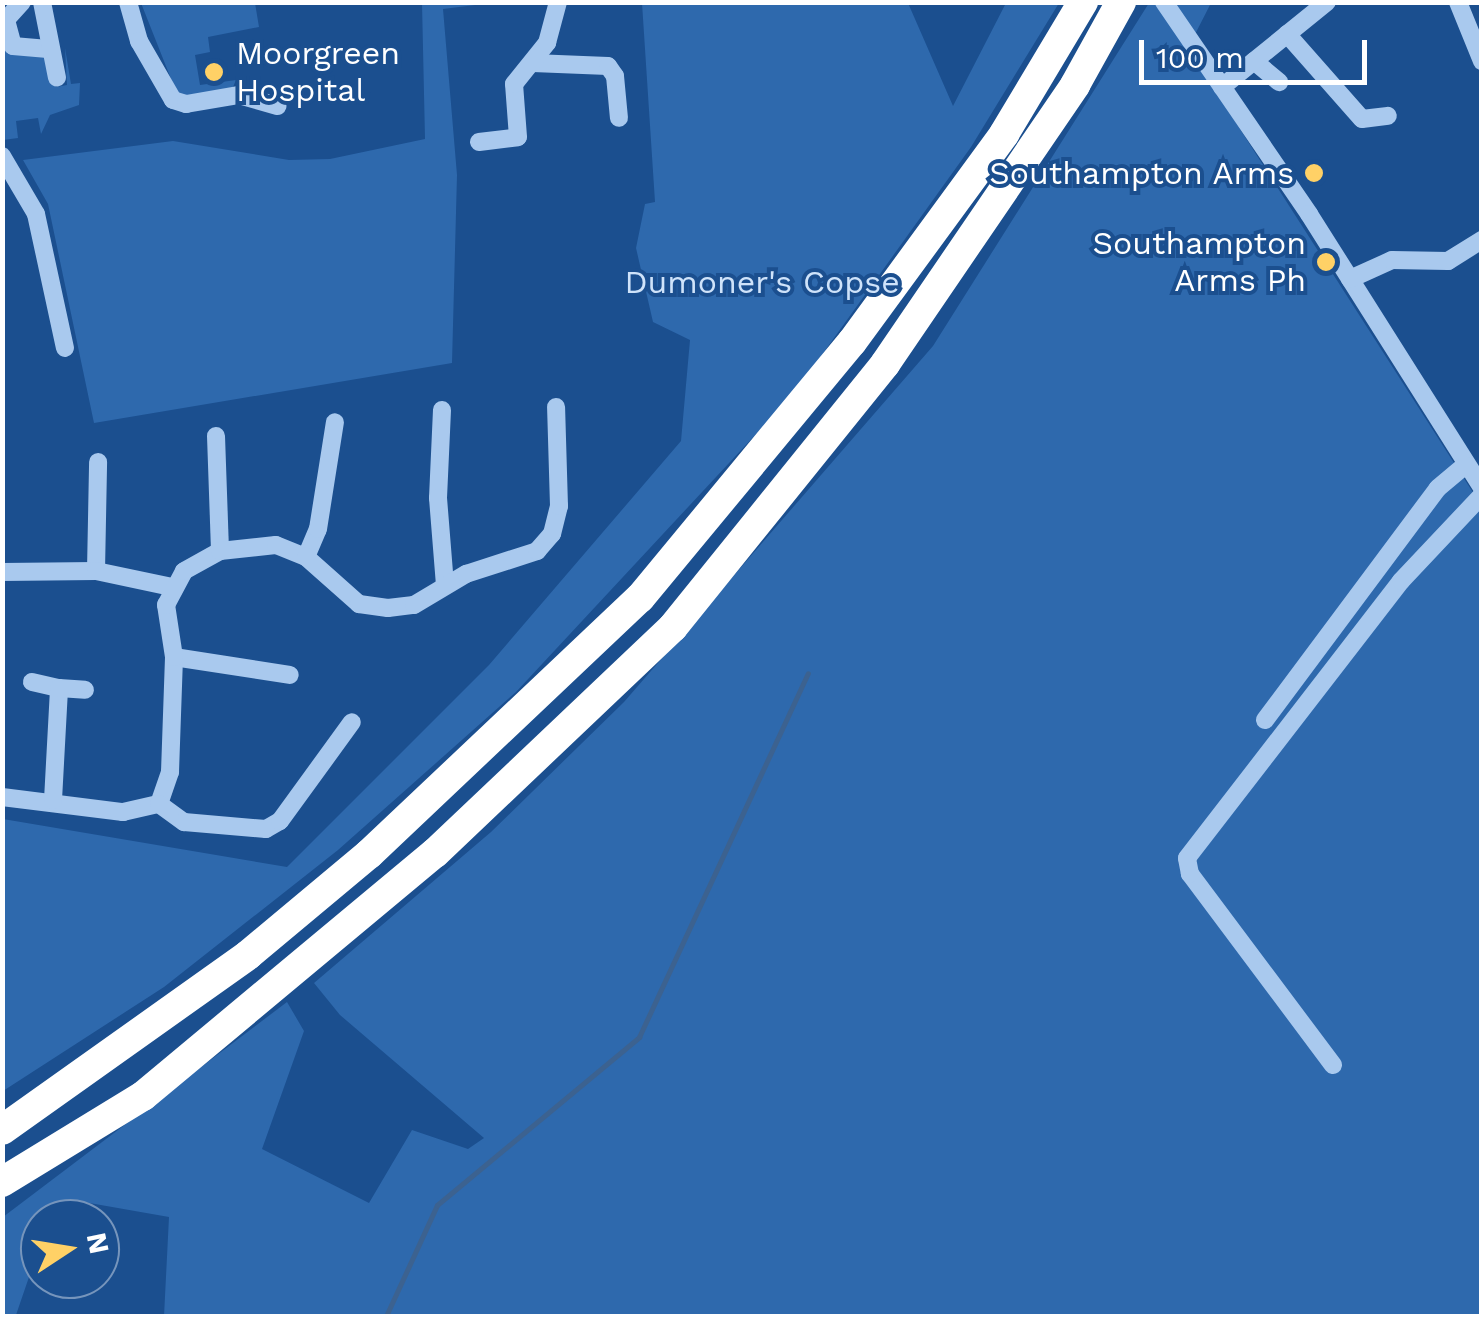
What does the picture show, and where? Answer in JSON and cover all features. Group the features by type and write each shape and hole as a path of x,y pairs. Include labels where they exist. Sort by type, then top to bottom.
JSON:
{"highway":[{"path":"2,1130 248,955 369,854 640,598 852,342 1004,134 1083,2"},
{"path":"2,1182 144,1096 435,853 672,626 885,364 1075,85 1122,2"}],"street":[{"path":"22,2 6,20 4,34 22,52 51,49"},
{"path":"42,2 58,78"},
{"path":"128,2 139,42 173,100 186,104 239,94 278,106"},
{"path":"480,142 518,137 514,84 547,42 558,2"},
{"path":"1222,87 1327,2"},
{"path":"1458,2 1482,61"},
{"path":"1168,8 1350,279 1481,489 1401,582 1188,858 1190,874 1334,1064"},
{"path":"1288,34 1362,119 1388,116"},
{"path":"1254,61 1280,82"},
{"path":"533,63 608,66 616,76 619,118"},
{"path":"2,156 36,214 65,348"},
{"path":"1350,279 1392,260 1448,261 1482,240"},
{"path":"159,804 170,772 174,657 166,605 172,587 184,571 220,550 276,545 306,557 359,604 414,605 445,586 537,551 552,534 560,506 556,407"},
{"path":"442,410 438,498 445,586"},
{"path":"306,557 318,529 335,422"},
{"path":"216,436 220,550"},
{"path":"96,571 98,462"},
{"path":"1265,720 1438,488 1465,465"},
{"path":"2,572 96,571 172,587"},
{"path":"174,657 290,675"},
{"path":"32,682 85,690"},
{"path":"54,800 59,688"},
{"path":"2,797 54,800 123,812 159,804 184,822 266,829 280,821 352,722"}],"green space":[{"path":"141,3 255,3 259,27 208,37 210,52 195,55 200,85 236,80 233,87 191,98 177,94"},
{"path":"422,3 491,3 443,9 457,175 452,363 94,423 48,204 23,160 173,141 289,160 330,159 425,139"},
{"name":"Dumoner's Copse","path":"642,3 908,3 953,106 1006,3 1059,3 971,147 796,391 516,692 338,850 164,987 3,1091 3,819 287,867 489,665 681,441 690,340 653,322 636,248 645,204 655,202"},
{"path":"1149,3 1211,3 1188,48 1481,505 1481,1316 164,1316 169,1217 120,1208 120,1199 27,1199 287,1002 304,1031 262,1149 369,1203 412,1130 468,1149 484,1138 340,1015 314,983 491,832 624,702 933,346"},
{"path":"2,48 14,55 44,55 56,87 67,85 65,48 71,84 80,83 79,105 50,115 41,134 38,118 16,121 18,138 3,140"},
{"path":"20,1204 21,1299 16,1315 3,1316 3,1217"}],"waterway":[{"path":"386,1316 437,1205 639,1037 808,673"}],"place":[{"name":"Moorgreen Hospital","path":"214,72"},
{"name":"Southampton Arms","path":"1314,173"},
{"name":"Southampton Arms Ph","path":"1326,262"}]}
